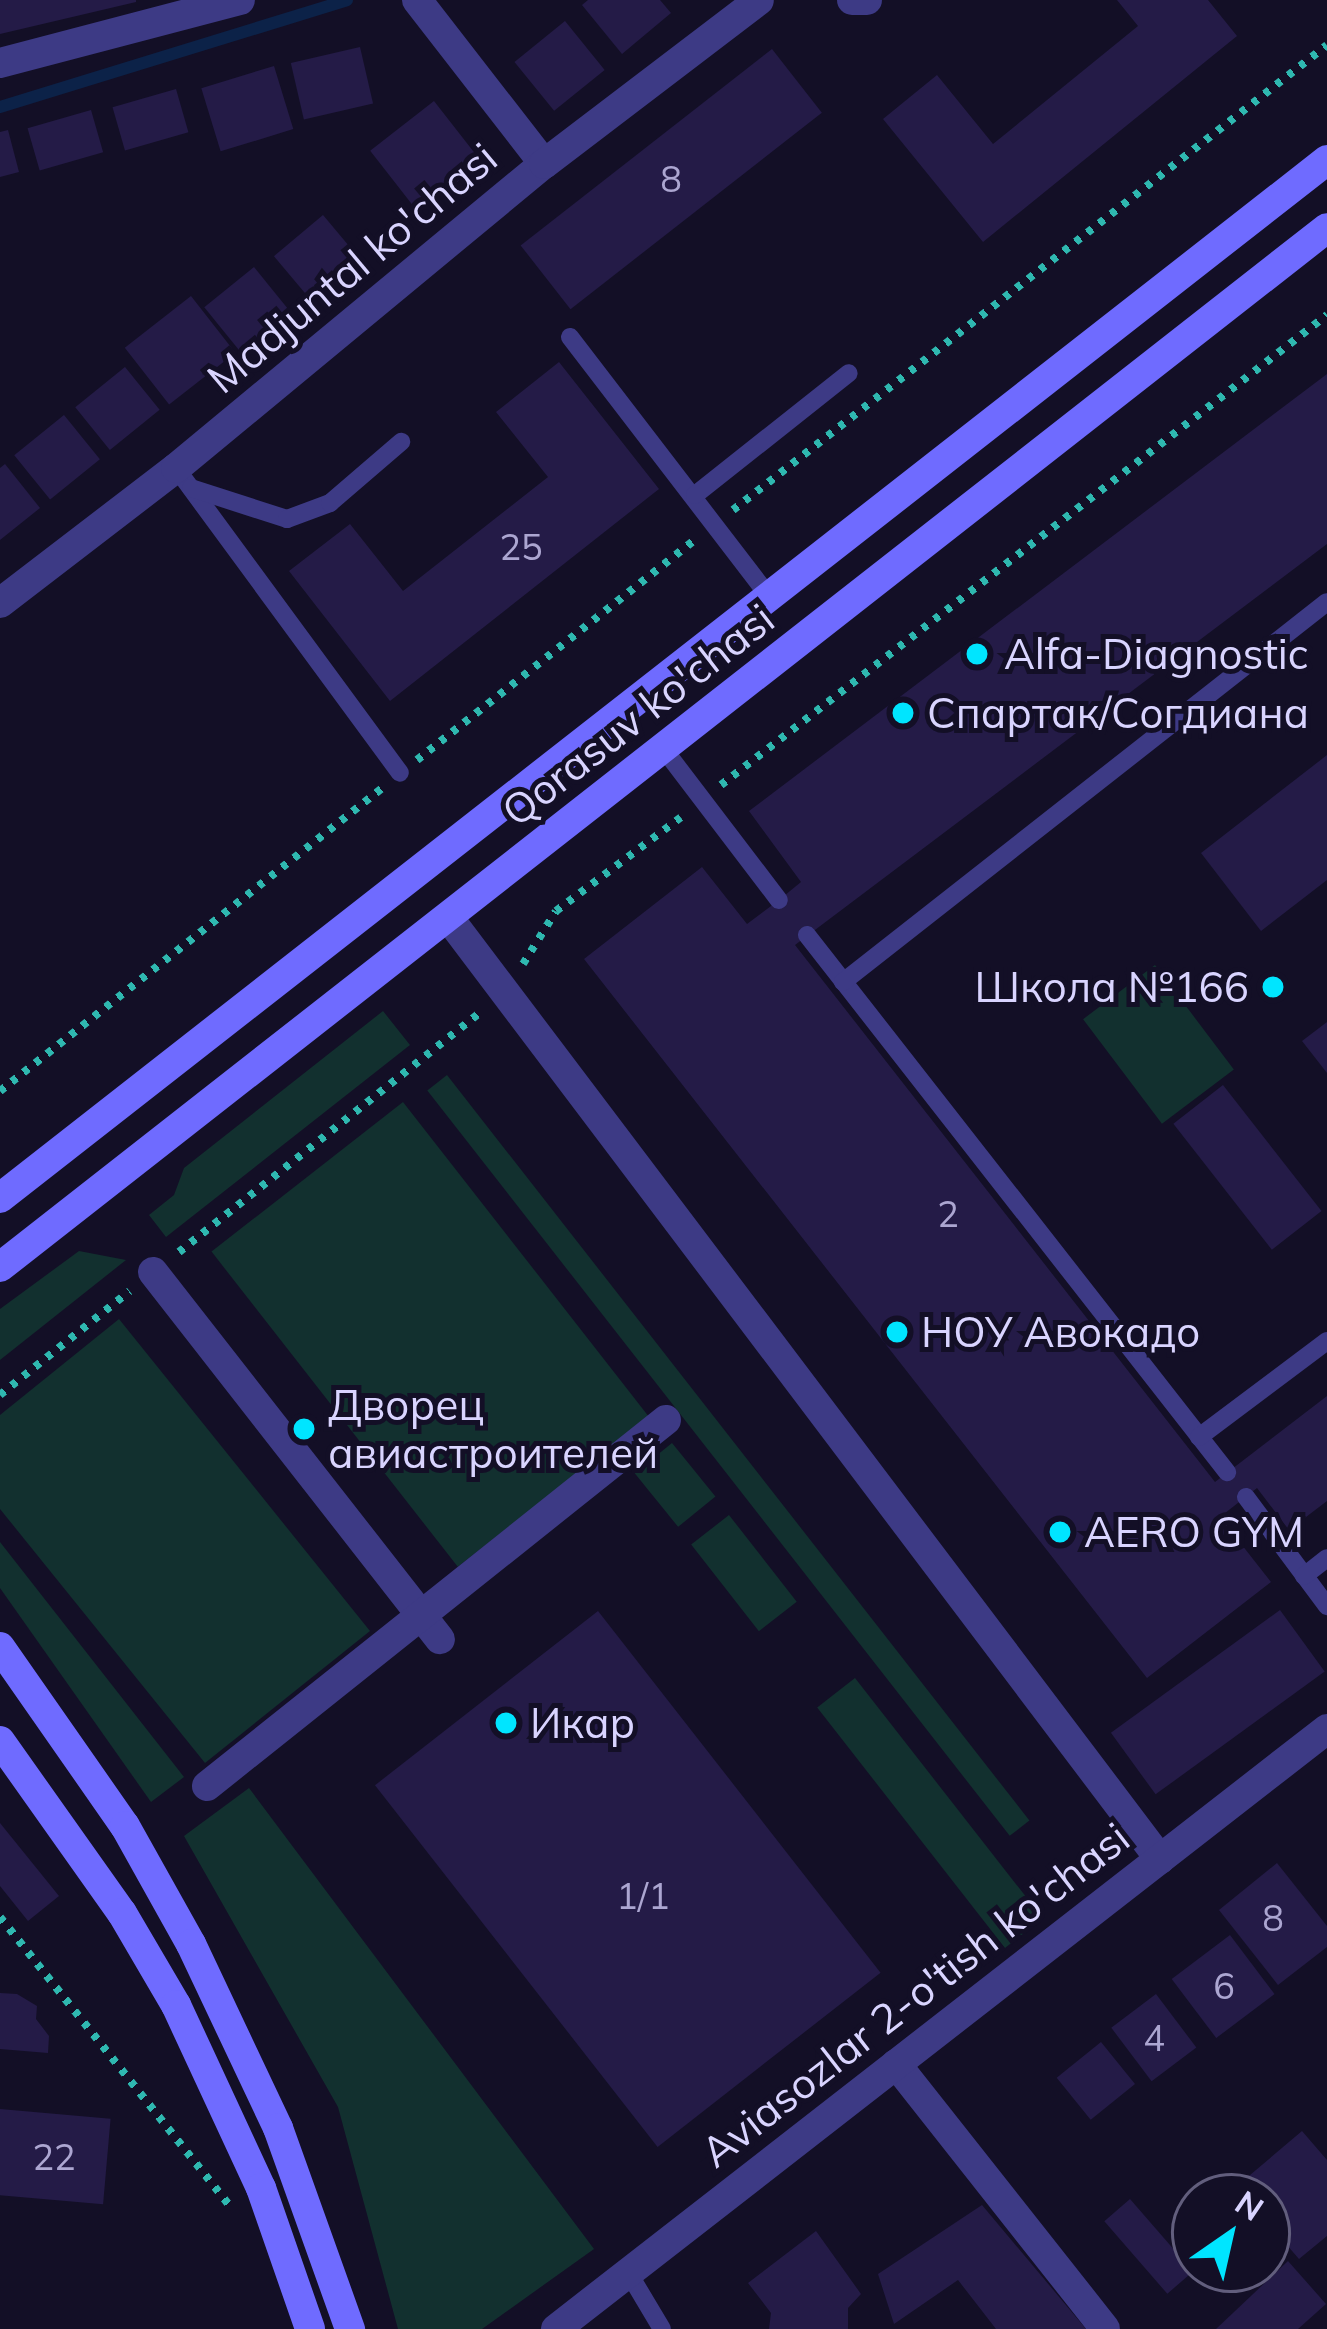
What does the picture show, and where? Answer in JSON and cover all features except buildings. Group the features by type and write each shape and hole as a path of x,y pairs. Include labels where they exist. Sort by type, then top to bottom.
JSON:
{"main road":[{"name":"Qorasuv ko'chasi","path":"0,1198 1327,160"},
{"name":"Qorasuv ko'chasi","path":"0,1267 1327,228"},
{"path":"0,1646 125,1826 212,1984 304,2192 350,2329"},
{"path":"0,1741 122,1913 176,2005 261,2188 310,2329"}],"street":[{"path":"0,63 240,0"},
{"path":"417,0 544,164"},
{"name":"Madjuntal ko'chasi","path":"0,603 183,478 544,164 759,0"},
{"path":"852,0 867,0"},
{"path":"448,917 1160,1859"},
{"path":"153,1273 431,1627"},
{"path":"207,1786 431,1627 666,1420"},
{"name":"Aviasozlar 2-o'tish ko'chasi","path":"556,2329 1327,1729"},
{"path":"896,2064 1105,2329"}],"lane":[{"path":"569,337 770,596"},
{"path":"695,495 849,373"},
{"path":"183,478 287,519 330,503 401,442"},
{"path":"183,478 400,773"},
{"path":"843,982 1327,602"},
{"path":"663,748 779,900"},
{"path":"807,935 1227,1472"},
{"path":"1199,1436 1327,1341"},
{"path":"1246,1497 1327,1606"},
{"path":"1304,1576 1327,1558"},
{"path":"628,2272 662,2329"}],"path":[{"path":"0,1091 1327,45"},
{"path":"0,1395 506,992 556,911 1327,315"},
{"path":"0,1917 231,2208"}],"green space":[{"path":"1155,965 1234,1070 1162,1124 1083,1019"},
{"path":"383,1011 410,1045 166,1237 149,1215 174,1195 184,1168"},
{"path":"447,1075 1029,1820 1010,1836 427,1090"},
{"path":"403,1102 649,1417 458,1567 212,1252"},
{"path":"79,1251 126,1260 0,1360 0,1309"},
{"path":"119,1319 370,1631 205,1763 0,1509 0,1415"},
{"path":"672,1443 715,1497 678,1527 635,1473"},
{"path":"729,1515 797,1602 759,1631 691,1545"},
{"path":"0,1542 184,1777 151,1802 0,1588"},
{"path":"855,1678 1043,1918 1005,1948 817,1708"},
{"path":"249,1788 594,2249 482,2329 398,2329 338,2107 184,1836"}],"waterway":[{"path":"0,107 347,0"}],"place":[{"name":"Alfa-Diagnostic","path":"977,654"},
{"name":"Спартак/Согдиана","path":"903,713"},
{"name":"Школа №166","path":"1273,987"},
{"name":"НОУ Авокадо","path":"897,1332"},
{"name":"Дворец авиастроителей","path":"304,1429"},
{"name":"AERO GYM","path":"1060,1532"},
{"name":"Икар","path":"506,1723"}]}
